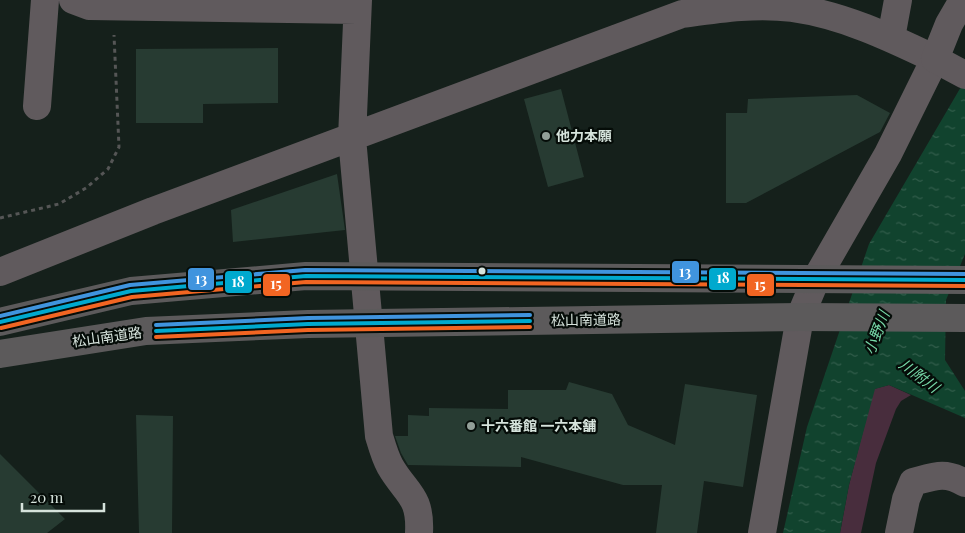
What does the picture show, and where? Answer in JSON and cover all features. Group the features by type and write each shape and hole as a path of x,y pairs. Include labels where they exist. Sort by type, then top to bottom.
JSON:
{"highway":[{"path":"0,322 131,292 306,276 964,280"},
{"name":"松山南道路","path":"0,354 146,331 369,323 811,317 959,318"}],"street":[{"path":"37,106 45,0"},
{"path":"72,0 89,6 358,5 352,138 379,436 390,466 411,492 420,517 419,533"},
{"path":"892,38 898,0"},
{"path":"762,533 811,317 826,279 888,154 950,66 949,24 963,0"},
{"path":"0,272 152,210 352,138 682,14 735,7 791,8 833,17 892,38 950,66"},
{"path":"899,533 906,499 913,482 936,475 952,475 965,483"}],"path":[{"path":"0,218 59,204 86,188 108,169 119,147 120,133 116,106 113,6"}],"shaded area":[{"path":"889,385 911,395 901,401 896,409 876,463 861,533 840,533 849,485 874,389"}],"water":[{"path":"965,80 965,254 946,300 945,360 965,391 965,418 889,385 875,389 849,485 840,533 783,533 807,427 869,244"}],"building":[{"path":"278,48 278,103 203,104 203,123 136,123 136,49"},
{"path":"561,89 584,177 548,187 524,99"},
{"path":"857,95 890,113 880,132 746,203 726,203 726,113 747,113 748,99"},
{"path":"337,174 345,230 233,242 231,210"},
{"path":"569,382 612,394 628,425 675,445 685,384 757,395 743,487 704,481 697,533 656,533 662,485 623,485 521,457 521,467 408,465 401,453 395,436 408,436 408,415 429,416 429,408 508,409 508,390 566,390"},
{"path":"136,415 173,416 172,533 139,533"},
{"path":"0,454 65,519 47,533 0,533"}],"transit line":[{"name":"13","path":"0,316 130,285 305,270 965,274"},
{"name":"18","path":"0,322 131,291 306,276 965,280"},
{"name":"15","path":"1,328 132,297 306,282 965,286"},
{"name":"13","path":"156,325 308,318 530,315"},
{"name":"18","path":"156,331 308,324 530,321"},
{"name":"15","path":"156,337 308,330 530,327"}],"place":[{"name":"他力本願","path":"546,136"},
{"name":"十六番館 一六本舗","path":"471,426"}],"water label":[{"name":"小野川","path":"877,333"},
{"name":"川附川","path":"919,376"}]}
